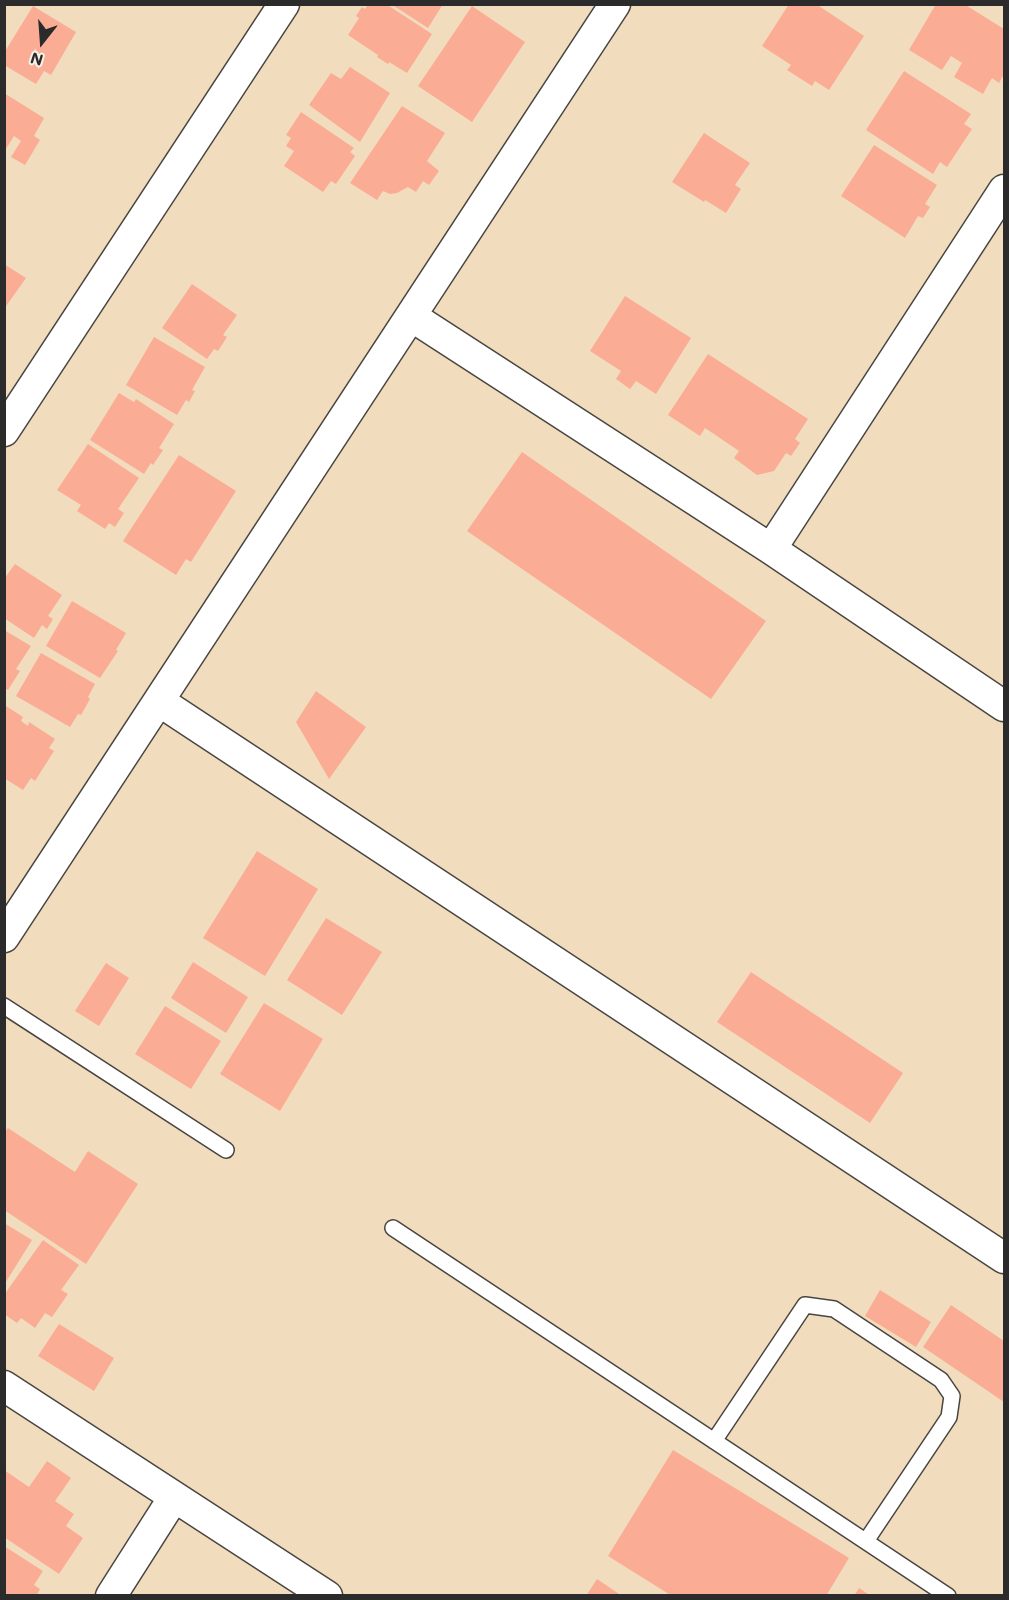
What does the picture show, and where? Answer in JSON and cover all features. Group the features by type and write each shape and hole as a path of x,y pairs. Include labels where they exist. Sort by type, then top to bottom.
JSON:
{"street":[{"path":"4,430 284,4"},
{"path":"4,936 411,316 608,7"},
{"path":"771,549 1005,190"},
{"path":"411,316 771,549 1005,706"},
{"path":"159,701 1005,1258"},
{"path":"4,1386 327,1596"},
{"path":"111,1596 174,1497"}],"lane":[{"path":"4,1006 226,1150"},
{"path":"393,1228 948,1596"},
{"path":"714,1441 805,1305 834,1309 941,1380 951,1396 949,1417 866,1541"}],"building":[{"path":"368,4 386,4 432,34 407,73 377,57 378,55 348,35 359,18 356,16 362,7 365,9"},
{"path":"391,4 443,4 428,28"},
{"path":"789,4 816,4 864,36 829,90 815,81 812,86 787,70 791,65 762,46"},
{"path":"936,4 964,4 1004,29 1004,74 999,83 992,78 983,94 954,77 962,63 951,56 942,70 909,50"},
{"path":"33,6 76,32 51,75 44,71 36,84 4,65 4,53"},
{"path":"472,6 525,42 472,122 418,86"},
{"path":"350,67 390,93 360,142 309,105 331,73 341,79"},
{"path":"904,71 971,114 964,124 972,129 947,167 940,162 933,174 866,130"},
{"path":"4,93 44,118 34,136 40,140 25,165 11,157 21,141 14,136 4,152"},
{"path":"402,106 445,133 427,161 439,171 429,185 423,181 416,192 408,187 397,193 390,194 383,191 377,200 350,183"},
{"path":"301,112 354,148 350,152 355,156 336,184 331,181 323,192 284,166 294,151 286,146 291,138 286,135"},
{"path":"704,133 750,163 735,185 741,189 726,213 672,182"},
{"path":"874,145 937,185 925,204 930,207 923,218 918,216 905,238 841,196"},
{"path":"4,264 26,278 4,309"},
{"path":"192,284 237,315 223,335 227,337 218,351 214,349 207,359 162,328"},
{"path":"625,296 691,338 656,394 636,381 630,389 616,379 621,371 590,351"},
{"path":"154,337 205,367 192,390 195,391 189,402 186,400 177,415 126,385"},
{"path":"708,354 808,419 795,439 800,443 791,456 786,453 774,471 757,475 734,458 739,451 705,428 700,436 668,415"},
{"path":"119,393 134,402 136,399 174,424 159,448 163,450 144,474 90,440"},
{"path":"88,444 139,478 118,509 124,513 115,527 109,523 105,529 77,511 81,505 57,490"},
{"path":"522,452 766,621 711,699 467,531"},
{"path":"179,455 236,491 191,562 186,559 176,575 123,541"},
{"path":"15,564 62,595 48,616 53,619 47,629 42,625 34,638 4,618 4,579"},
{"path":"72,601 126,633 116,650 118,651 100,678 46,646"},
{"path":"4,630 31,646 16,669 20,671 8,690 4,688"},
{"path":"41,653 95,684 81,715 78,714 70,727 16,696"},
{"path":"316,691 366,727 329,779 296,722"},
{"path":"6,706 23,717 21,721 28,726 29,722 55,739 49,748 54,751 35,781 31,778 23,790 4,778"},
{"path":"257,851 318,889 265,976 203,938"},
{"path":"326,918 382,952 342,1015 287,980"},
{"path":"193,962 248,997 226,1033 171,998"},
{"path":"106,963 129,978 99,1026 75,1011"},
{"path":"751,972 903,1073 870,1123 717,1022"},
{"path":"264,1003 323,1039 280,1111 220,1074"},
{"path":"165,1006 221,1041 191,1089 135,1054"},
{"path":"8,1128 75,1172 88,1151 138,1184 86,1264 4,1210 4,1133"},
{"path":"4,1223 32,1240 4,1285"},
{"path":"43,1240 79,1265 61,1290 68,1294 52,1317 45,1313 35,1328 21,1318 17,1323 4,1314 4,1295"},
{"path":"880,1290 931,1322 916,1347 865,1316"},
{"path":"951,1305 1004,1341 1004,1402 923,1347"},
{"path":"59,1324 114,1358 94,1391 38,1356"},
{"path":"673,1450 849,1558 826,1596 672,1596 608,1556"},
{"path":"47,1461 71,1478 55,1501 74,1514 66,1526 83,1538 59,1574 4,1537 4,1470 29,1487"},
{"path":"4,1546 43,1571 34,1585 40,1589 36,1596 4,1596"},
{"path":"597,1579 622,1596 586,1596"},
{"path":"859,1588 871,1596 854,1596"}]}
